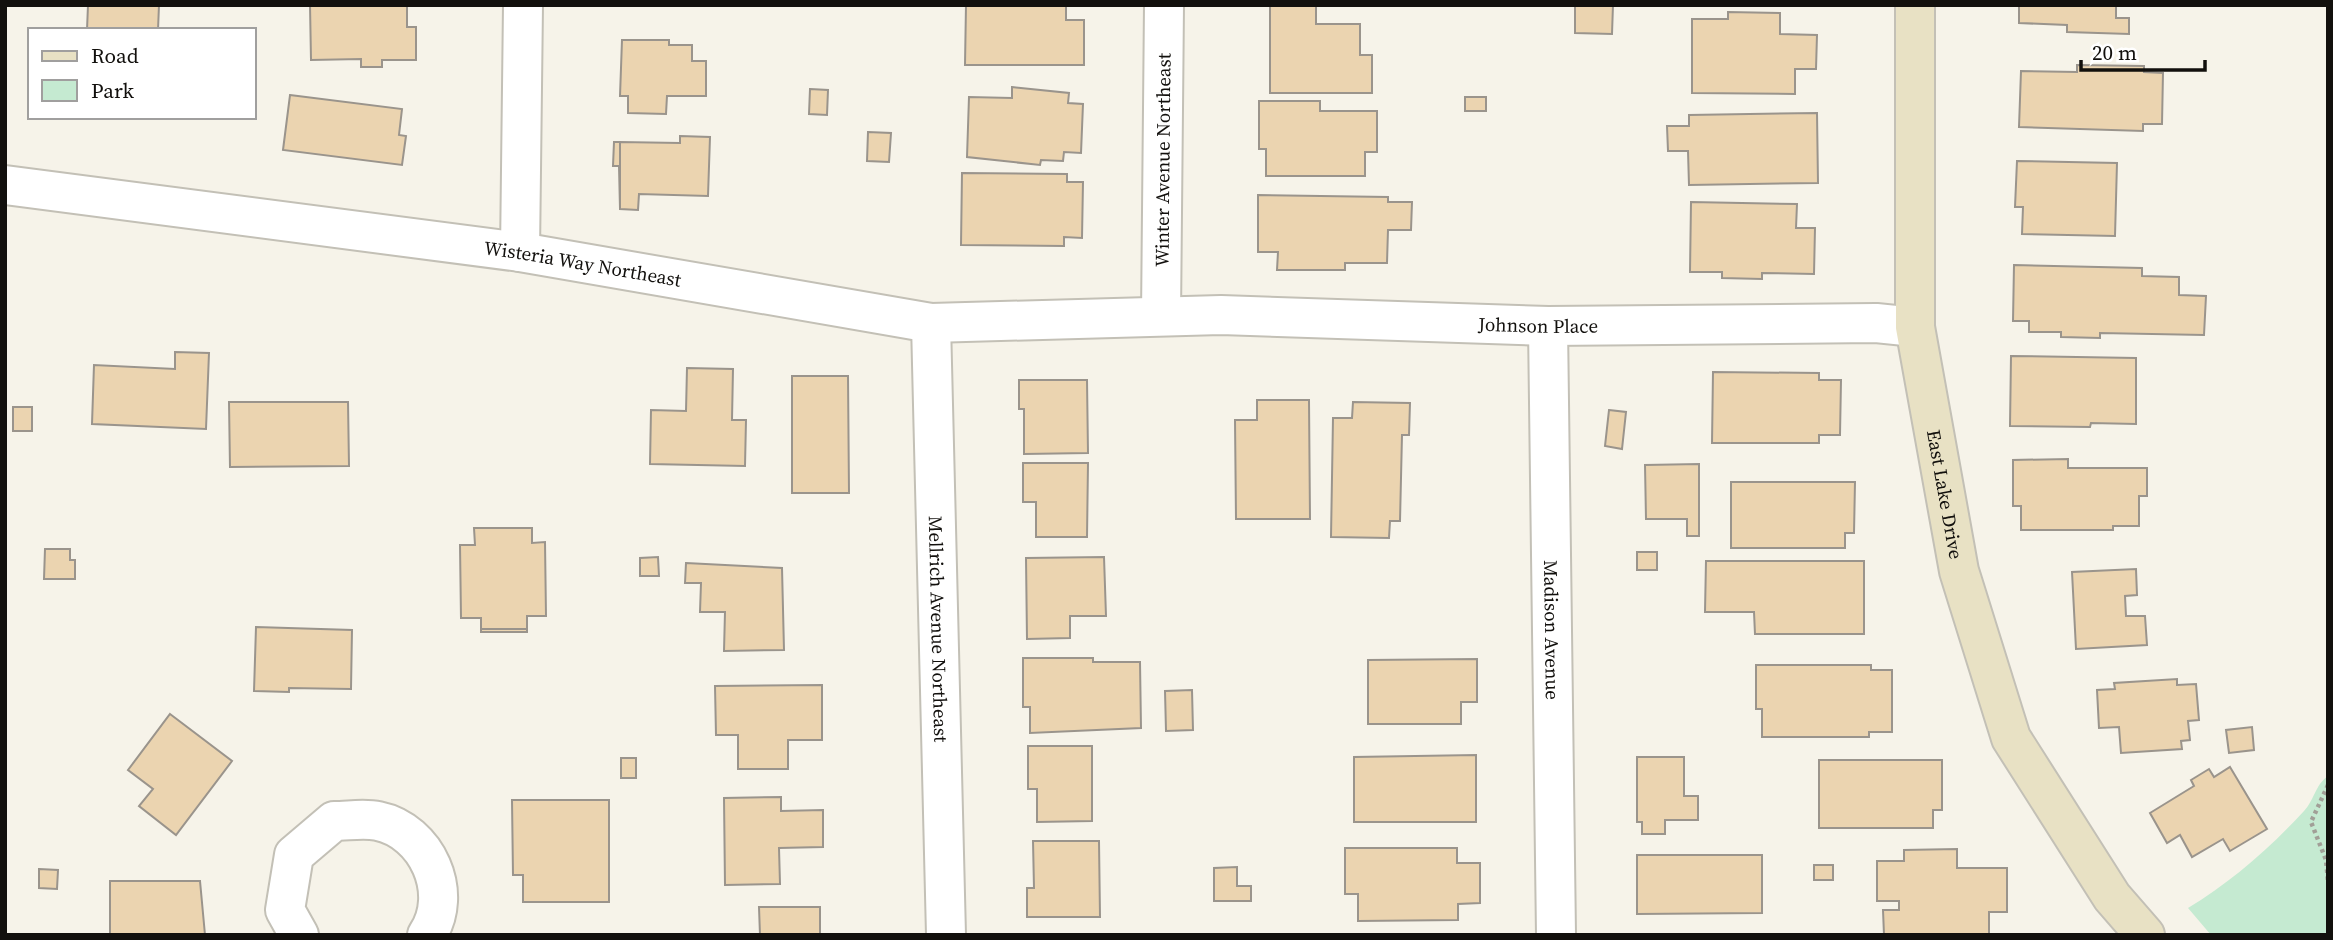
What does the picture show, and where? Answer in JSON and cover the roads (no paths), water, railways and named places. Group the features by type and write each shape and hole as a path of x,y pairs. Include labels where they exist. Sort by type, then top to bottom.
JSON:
{"street":[{"path":"520,252 523,5"},
{"name":"Winter Avenue Northeast","path":"1161,316 1164,5"},
{"name":"East Lake Drive","path":"1914,5 1915,327 1959,571 2011,738 2112,897 2145,935"},
{"name":"Wisteria Way Northeast","path":"5,185 520,252 931,323 1161,316"},
{"name":"Johnson Place","path":"1161,316 1548,326 1876,323 1915,327"},
{"name":"Mellrich Avenue Northeast","path":"931,323 946,935"},
{"name":"Madison Avenue","path":"1548,326 1556,935"},
{"path":"299,935 285,910 295,855 334,821 378,821 418,841 438,880 438,919 427,935"}]}
